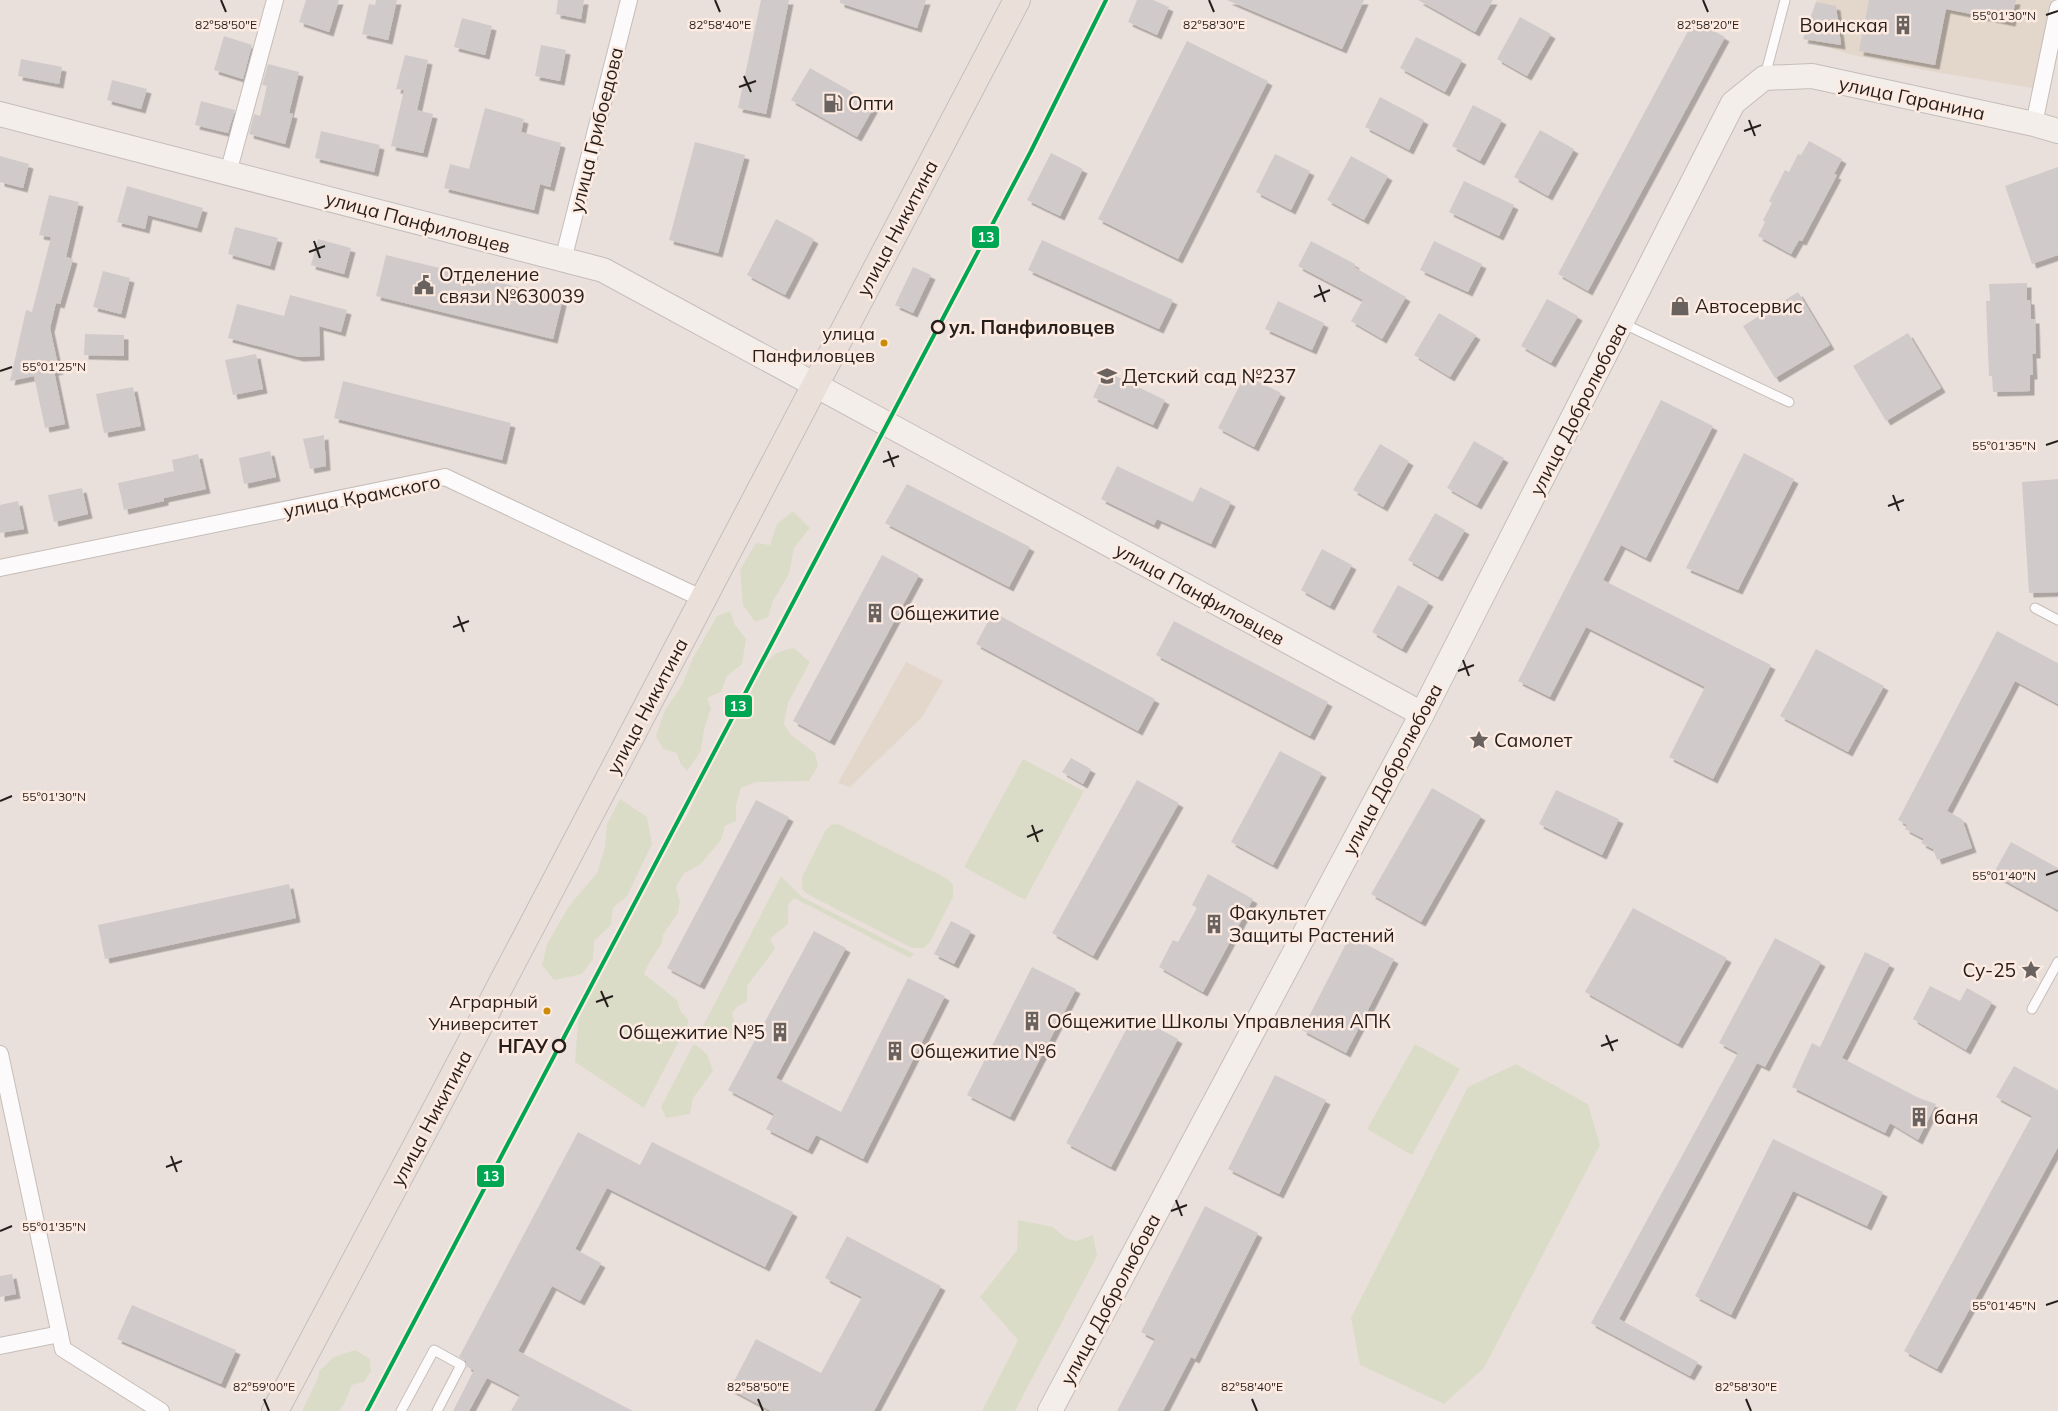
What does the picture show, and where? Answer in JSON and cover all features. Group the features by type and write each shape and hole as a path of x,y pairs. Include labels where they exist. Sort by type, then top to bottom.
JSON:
{"main road":[{"name":"улица Никитина","path":"275,1411 815,386 1016,0"}],"street":[{"path":"228,173 275,0"},
{"name":"улица Грибоедова","path":"563,260 630,0"},
{"path":"2034,124 2058,8"},
{"name":"улица Гаранина","path":"1764,78 1812,76 2034,124 2058,131"},
{"name":"улица Добролюбова","path":"1050,1411 1422,714 1734,103 1764,78"},
{"name":"улица Панфиловцев","path":"0,114 603,270 1422,714"},
{"name":"улица Крамского","path":"0,568 445,478 703,599"},
{"path":"0,1054 63,1348 161,1411"},
{"path":"0,1346 60,1334"}],"lane":[{"path":"1764,78 1785,0"},
{"path":"1622,322 1789,402"},
{"path":"2035,608 2058,620"},
{"path":"2032,1008 2058,962"},
{"path":"401,1411 434,1350 461,1365 437,1411"}],"shaded area":[{"path":"1817,0 2052,0 2033,88 1935,72 1849,54 1803,39"},
{"path":"906,662 943,681 922,717 850,787 838,783"}],"green space":[{"path":"793,511 810,528 794,548 789,574 773,601 768,617 755,622 743,605 740,570 756,543 770,545 777,524"},
{"path":"730,611 735,625 746,639 742,664 727,676 721,692 707,698 711,709 704,729 701,751 687,771 680,763 677,753 663,749 656,736 665,710 682,685 693,658 717,616"},
{"path":"794,648 810,662 788,703 784,724 790,734 815,753 818,766 809,781 756,782 741,788 736,805 736,821 725,826 721,840 700,865 684,873 676,887 680,901 678,913 663,935 662,943 644,974 677,1000 681,1012 688,1019 688,1024 644,1108 575,1062 579,1012 668,839 677,830 689,812 707,762 749,685 770,659 779,652"},
{"path":"1023,759 1084,791 1025,900 964,867"},
{"path":"620,799 647,817 652,844 627,896 613,908 611,925 594,941 593,959 582,974 554,980 542,965 547,944 569,906 597,873 605,847 607,824"},
{"path":"838,824 948,879 953,885 953,897 930,942 924,948 912,948 807,894 802,889 802,877 825,831 831,825"},
{"path":"781,876 802,897 914,954 910,958 794,898 788,906 788,924 770,939 775,949 747,986 747,1001 738,1006 732,1013 736,1028 728,1039 713,1041 705,1034 702,1028"},
{"path":"1415,1044 1460,1069 1412,1155 1367,1129"},
{"path":"693,1045 696,1045 707,1054 713,1071 693,1098 690,1114 666,1118 661,1107"},
{"path":"1516,1064 1588,1104 1600,1145 1484,1368 1444,1404 1360,1365 1351,1318 1468,1087"},
{"path":"1018,1220 1053,1227 1066,1238 1077,1241 1093,1235 1097,1256 1015,1411 982,1411 1018,1340 980,1297 1017,1250"},
{"path":"355,1350 370,1359 371,1371 364,1382 352,1385 339,1411 302,1411 318,1378 319,1371 334,1357"}],"building":[{"path":"306,0 339,0 329,32 299,22"},
{"path":"376,0 397,0 388,40 362,34 369,4 375,5"},
{"path":"558,0 584,0 581,19 556,14"},
{"path":"761,0 789,0 766,114 738,108"},
{"path":"840,0 926,0 917,28 840,3"},
{"path":"1137,0 1153,0 1169,7 1157,35 1128,22"},
{"path":"1227,0 1364,0 1342,49"},
{"path":"1418,0 1493,0 1475,32"},
{"name":"Воинская","path":"1869,0 2016,0 2011,22 1946,9 1935,65 1859,51"},
{"path":"1816,2 1836,6 1841,45 1803,39"},
{"path":"1520,17 1551,34 1527,76 1497,59"},
{"path":"462,18 492,26 485,55 454,47"},
{"path":"1694,20 1725,37 1588,291 1558,274"},
{"path":"224,36 252,45 243,79 214,70"},
{"path":"1416,37 1462,60 1445,92 1400,68"},
{"path":"1187,41 1268,81 1178,259 1098,219"},
{"path":"541,45 566,50 560,81 535,76"},
{"path":"405,55 428,60 417,110 433,114 423,153 391,146 404,90 396,89"},
{"path":"21,59 62,67 59,84 18,76"},
{"path":"268,64 299,72 289,113 293,114 285,144 249,134 254,114 260,116 267,86 262,85"},
{"name":"Опти","path":"810,68 875,105 857,137 791,100"},
{"path":"112,80 147,89 141,109 107,100"},
{"path":"1380,97 1424,120 1409,150 1365,127"},
{"path":"201,101 235,110 228,133 195,125"},
{"path":"1473,105 1502,120 1480,161 1452,146"},
{"path":"485,108 524,119 521,132 561,143 550,187 540,184 534,210 444,188 450,164 469,169"},
{"path":"1540,130 1574,149 1548,196 1514,177"},
{"path":"321,131 380,145 374,172 315,158"},
{"path":"1809,141 1842,159 1834,174 1837,175 1802,241 1799,240 1791,254 1758,236 1765,222 1763,220 1772,203 1769,201 1785,170 1789,172 1798,154 1801,155"},
{"path":"695,142 745,155 718,253 669,240"},
{"path":"1051,153 1083,169 1060,216 1027,200"},
{"path":"1275,154 1310,171 1291,210 1256,192"},
{"path":"0,156 29,164 23,188 0,182"},
{"path":"1351,156 1388,176 1364,220 1327,200"},
{"path":"2058,167 2058,255 2032,264 2005,186"},
{"path":"1464,181 1514,205 1499,236 1449,212"},
{"path":"127,186 203,208 197,228 148,215 145,229 117,222"},
{"path":"49,195 79,202 66,257 73,259 60,304 56,303 50,328 59,370 54,371 65,424 45,428 34,376 10,381 26,310 32,312 51,237 39,235"},
{"path":"776,219 814,239 785,295 747,275"},
{"path":"235,227 278,238 270,266 228,254"},
{"path":"318,239 351,248 344,274 311,265"},
{"path":"1042,240 1173,300 1159,329 1028,270"},
{"path":"1311,241 1355,264 1354,267 1406,297 1382,339 1351,321 1363,300 1298,266"},
{"path":"1434,241 1482,264 1468,292 1420,270"},
{"path":"386,255 563,298 553,339 376,296"},
{"path":"913,267 931,275 913,313 895,305"},
{"path":"103,271 130,278 121,314 93,307"},
{"path":"2027,283 2027,300 2030,300 2031,319 2035,319 2036,354 2032,354 2033,375 2030,375 2030,391 1993,392 1992,376 1989,376 1986,301 1990,301 1989,284"},
{"path":"1798,292 1830,345 1775,378 1743,326"},
{"path":"290,295 347,310 341,332 319,326 320,356 299,357 228,338 237,304 284,316"},
{"path":"1547,299 1578,316 1551,363 1521,346"},
{"path":"1278,301 1324,323 1312,350 1265,329"},
{"path":"1439,313 1476,335 1450,377 1414,355"},
{"path":"1908,333 1941,388 1886,421 1853,366"},
{"path":"85,334 124,335 124,356 84,355"},
{"path":"256,354 263,389 233,395 225,360"},
{"path":"1105,371 1165,400 1153,425 1093,397"},
{"path":"1245,375 1281,393 1254,447 1218,428"},
{"path":"343,381 511,423 502,460 334,418"},
{"path":"133,387 141,426 104,433 96,394"},
{"path":"1661,400 1713,426 1646,558 1621,545 1603,580 1771,665 1713,779 1669,757 1705,687 1586,627 1550,697 1518,681"},
{"path":"324,435 326,466 310,469 303,439"},
{"path":"1474,441 1504,458 1477,505 1447,488"},
{"path":"1380,444 1409,461 1383,507 1353,490"},
{"path":"270,451 276,477 244,484 239,458"},
{"path":"1744,453 1794,479 1738,590 1686,568"},
{"path":"198,454 206,489 164,498 164,501 124,510 118,483 174,471 172,460"},
{"path":"1117,466 1193,502 1200,487 1231,502 1211,544 1157,519 1154,525 1101,499"},
{"path":"2058,479 2058,592 2029,593 2022,482"},
{"path":"907,484 1030,547 1009,587 885,523"},
{"path":"82,488 88,514 54,522 48,495"},
{"path":"18,501 24,529 0,533 0,505"},
{"path":"1435,513 1465,530 1438,577 1408,560"},
{"path":"1322,549 1352,565 1330,606 1301,590"},
{"name":"Общежитие","path":"882,555 919,575 830,741 793,721"},
{"path":"1398,585 1429,602 1402,649 1372,632"},
{"path":"993,612 1155,699 1138,731 976,644"},
{"path":"1174,621 1328,702 1310,736 1156,655"},
{"path":"1997,631 2058,663 2058,704 2015,681 1947,811 1962,819 1972,848 1937,860 1933,849 1921,843 1924,839 1905,829 1907,825 1898,820"},
{"path":"1816,649 1884,686 1848,752 1780,716"},
{"path":"1280,751 1322,773 1273,865 1231,842"},
{"path":"1071,758 1091,769 1083,784 1062,772"},
{"path":"1137,780 1179,803 1093,956 1052,933"},
{"path":"1432,788 1481,816 1421,922 1371,894"},
{"path":"1556,790 1619,819 1602,855 1539,824"},
{"path":"756,800 789,817 700,985 667,968"},
{"path":"2011,842 2058,868 2058,910 1993,874"},
{"name":"Факультет Защиты Растений","path":"1208,874 1253,899 1203,992 1159,967 1173,940 1178,942 1197,908 1192,905"},
{"path":"289,884 296,918 105,959 98,925"},
{"path":"1633,908 1727,958 1678,1044 1585,992"},
{"path":"951,921 971,931 954,964 934,954"},
{"path":"814,931 846,948 776,1078 841,1112 908,978 945,996 863,1159 816,1135 808,1150 766,1129 774,1114 728,1090"},
{"path":"1350,936 1394,959 1346,1053 1302,1030"},
{"path":"1775,938 1821,962 1765,1067 1757,1063 1619,1319 1698,1362 1690,1376 1591,1323 1738,1053 1719,1043"},
{"path":"1865,952 1890,964 1842,1058 1919,1098 1936,1104 1918,1140 1890,1123 1885,1133 1792,1087 1812,1043 1820,1047"},
{"name":"Общежитие Школы Управления АПК","path":"1032,967 1076,989 1010,1117 967,1095"},
{"path":"1930,986 1960,1001 1967,988 1992,1002 1966,1050 1913,1019"},
{"path":"1134,1015 1178,1039 1111,1167 1066,1143"},
{"path":"2014,1066 2058,1090 2058,1147 1937,1369 1904,1351 2032,1116 1996,1097"},
{"path":"1275,1075 1326,1100 1279,1194 1228,1169"},
{"path":"578,1132 640,1165 652,1142 793,1212 765,1267 607,1188 575,1249 601,1263 580,1301 552,1286 518,1351 633,1411 511,1411 520,1395 487,1378 469,1411 453,1411 474,1370 467,1367 466,1361 459,1357"},
{"path":"1773,1139 1883,1192 1867,1226 1793,1191 1731,1315 1695,1296"},
{"path":"1205,1206 1258,1233 1195,1359 1191,1357 1163,1411 1117,1411 1155,1339 1141,1332"},
{"path":"847,1236 941,1286 874,1411 771,1411 730,1389 756,1339 821,1373 862,1297 825,1278"},
{"path":"12,1274 16,1294 0,1297 0,1276"},
{"path":"132,1305 236,1350 221,1384 117,1339"}],"transit line":[{"name":"13","path":"367,1411 1031,151 1106,0"}],"place":[{"name":"Воинская","path":"1903,25"},
{"name":"Опти","path":"833,103"},
{"name":"Отделение связи №630039","path":"424,285"},
{"name":"Автосервис","path":"1680,306"},
{"name":"ул. Панфиловцев","path":"938,327"},
{"name":"улица Панфиловцев","path":"884,343"},
{"name":"Детский сад №237","path":"1107,376"},
{"name":"Общежитие","path":"875,613"},
{"name":"Самолет","path":"1479,740"},
{"name":"Факультет Защиты Растений","path":"1214,924"},
{"name":"Су-25","path":"2031,970"},
{"name":"Аграрный Университет","path":"547,1011"},
{"name":"Общежитие Школы Управления АПК","path":"1032,1021"},
{"name":"Общежитие №5","path":"780,1032"},
{"name":"НГАУ","path":"559,1046"},
{"name":"Общежитие №6","path":"895,1051"},
{"name":"баня","path":"1919,1117"}]}
